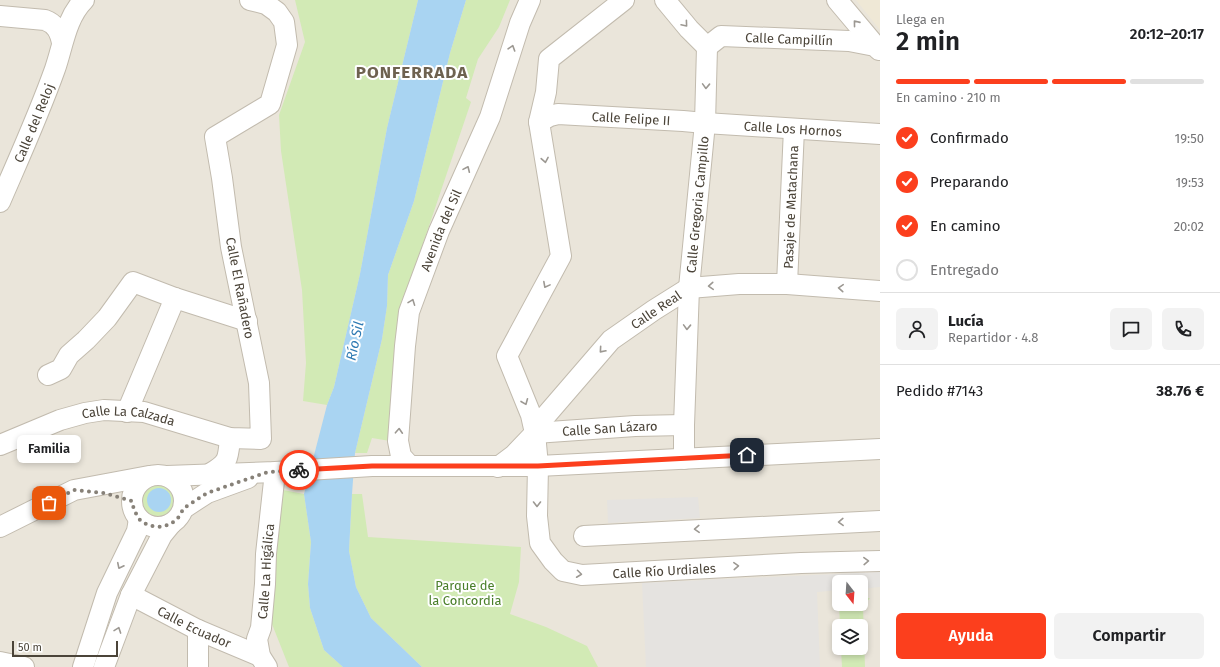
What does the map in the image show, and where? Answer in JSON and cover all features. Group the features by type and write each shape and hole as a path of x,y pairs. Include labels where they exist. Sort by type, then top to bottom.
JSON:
{"street":[{"name":"Calle El Rañadero","path":"250,0 266,4 277,12 284,22 287,45 270,104 215,137 231,247 259,383 256,439 252,459 253,463 273,472"},
{"name":"Avenida del Sil","path":"410,466 401,456 398,441 404,346 409,312 439,231 490,117 520,23 530,0"},
{"path":"538,466 535,433 531,415 507,356 561,256 539,122 546,92 549,59 624,0"},
{"path":"665,0 689,29 707,47"},
{"path":"837,0 878,48"},
{"name":"Calle del Reloj","path":"0,202 55,69 62,43 77,3"},
{"path":"0,16 49,21 60,32 62,43"},
{"name":"Calle Campillín","path":"707,47 720,36 849,41 878,48"},
{"name":"Calle Gregoria Campillo","path":"684,459 689,288 705,123 707,47"},
{"path":"546,84 547,99 550,109 558,114"},
{"name":"Calle Felipe II","path":"539,122 550,116 558,114 705,123"},
{"name":"Calle Los Hornos","path":"705,123 880,134"},
{"name":"Pasaje de Matachana","path":"787,284 794,129"},
{"path":"48,375 61,369 69,356 107,318 133,282 175,298 247,321"},
{"name":"Calle Real","path":"498,466 514,455 535,433 542,420 611,340 689,288 739,284 787,284 880,291"},
{"path":"127,412 175,298"},
{"name":"Calle La Calzada","path":"0,445 60,420 84,413 104,410 144,412 230,438 256,439"},
{"name":"Calle San Lázaro","path":"535,433 635,426 684,425"},
{"path":"211,474 224,465 229,455 230,438"},
{"path":"0,527 74,490 159,476 273,472 372,466 538,466 880,449"},
{"name":"Calle Río Urdiales","path":"538,466 537,516 540,542 552,561 563,571 582,575 800,563 880,561"},
{"path":"184,508 184,494 176,481 159,476 142,480 134,490 137,531 107,593 84,664 104,667 131,595 162,535 178,518 184,508 207,493 273,472"},
{"name":"Calle La Higálica","path":"264,662 257,639 261,628 273,472"},
{"path":"74,490 104,493 136,510 144,523 152,526 161,527 171,524"},
{"path":"584,536 655,531 880,521"},
{"name":"Calle Ecuador","path":"131,595 264,662"},
{"path":"198,630 198,667"},
{"path":"0,662 24,667"}],"shaded area":[{"path":"0,0 880,0 880,667 0,667"},
{"path":"856,0 880,0 880,30"},
{"path":"698,497 700,518 608,523 607,500"},
{"path":"880,572 880,587 868,588 868,575 832,575 832,591 817,592 820,667 646,667 642,583"}],"green space":[{"path":"295,0 418,0 387,128 360,274 334,387 327,405 303,401 306,363 302,290 281,151 279,115 305,42"},
{"path":"466,0 510,0 499,27 478,59 466,98 471,102 405,297 390,441 372,438 367,453 355,453 382,339 387,306 388,275 414,201 450,53"},
{"path":"163,482 172,487 176,493 176,507 172,513 163,518 155,518 146,513 142,507 141,496 146,487 152,483"},
{"path":"283,490 304,494 311,542 308,584 310,608 324,650 343,667 289,667 268,614 275,576 274,552"},
{"name":"Parque de la Concordia","path":"352,494 362,494 368,537 521,547 519,582 510,614 546,627 587,646 598,667 422,667 371,618 356,587 349,551"},
{"path":"839,611 863,611 863,619 840,619"},
{"path":"841,655 865,655 865,667 842,667"}],"water":[{"name":"Río Sil","path":"418,0 466,0 450,53 414,201 388,275 387,306 382,339 355,453 349,551 356,587 371,618 422,667 343,667 324,650 310,608 308,584 311,542 304,494 327,405 334,387 360,274 387,128"},
{"path":"159,488 168,491 171,500 168,509 159,512 150,509 147,500 150,491"}],"way so far":[{"path":"49,503 74,490 104,493 132,501 134,510 139,519 152,526 161,527 171,524 178,518 184,508 207,493 268,472 299,470"}],"place":[{"name":"Familia","path":"49,503"}],"district":[{"name":"PONFERRADA","path":"412,72"}],"route":[{"path":"299,470 372,466 538,466 747,455"}]}
